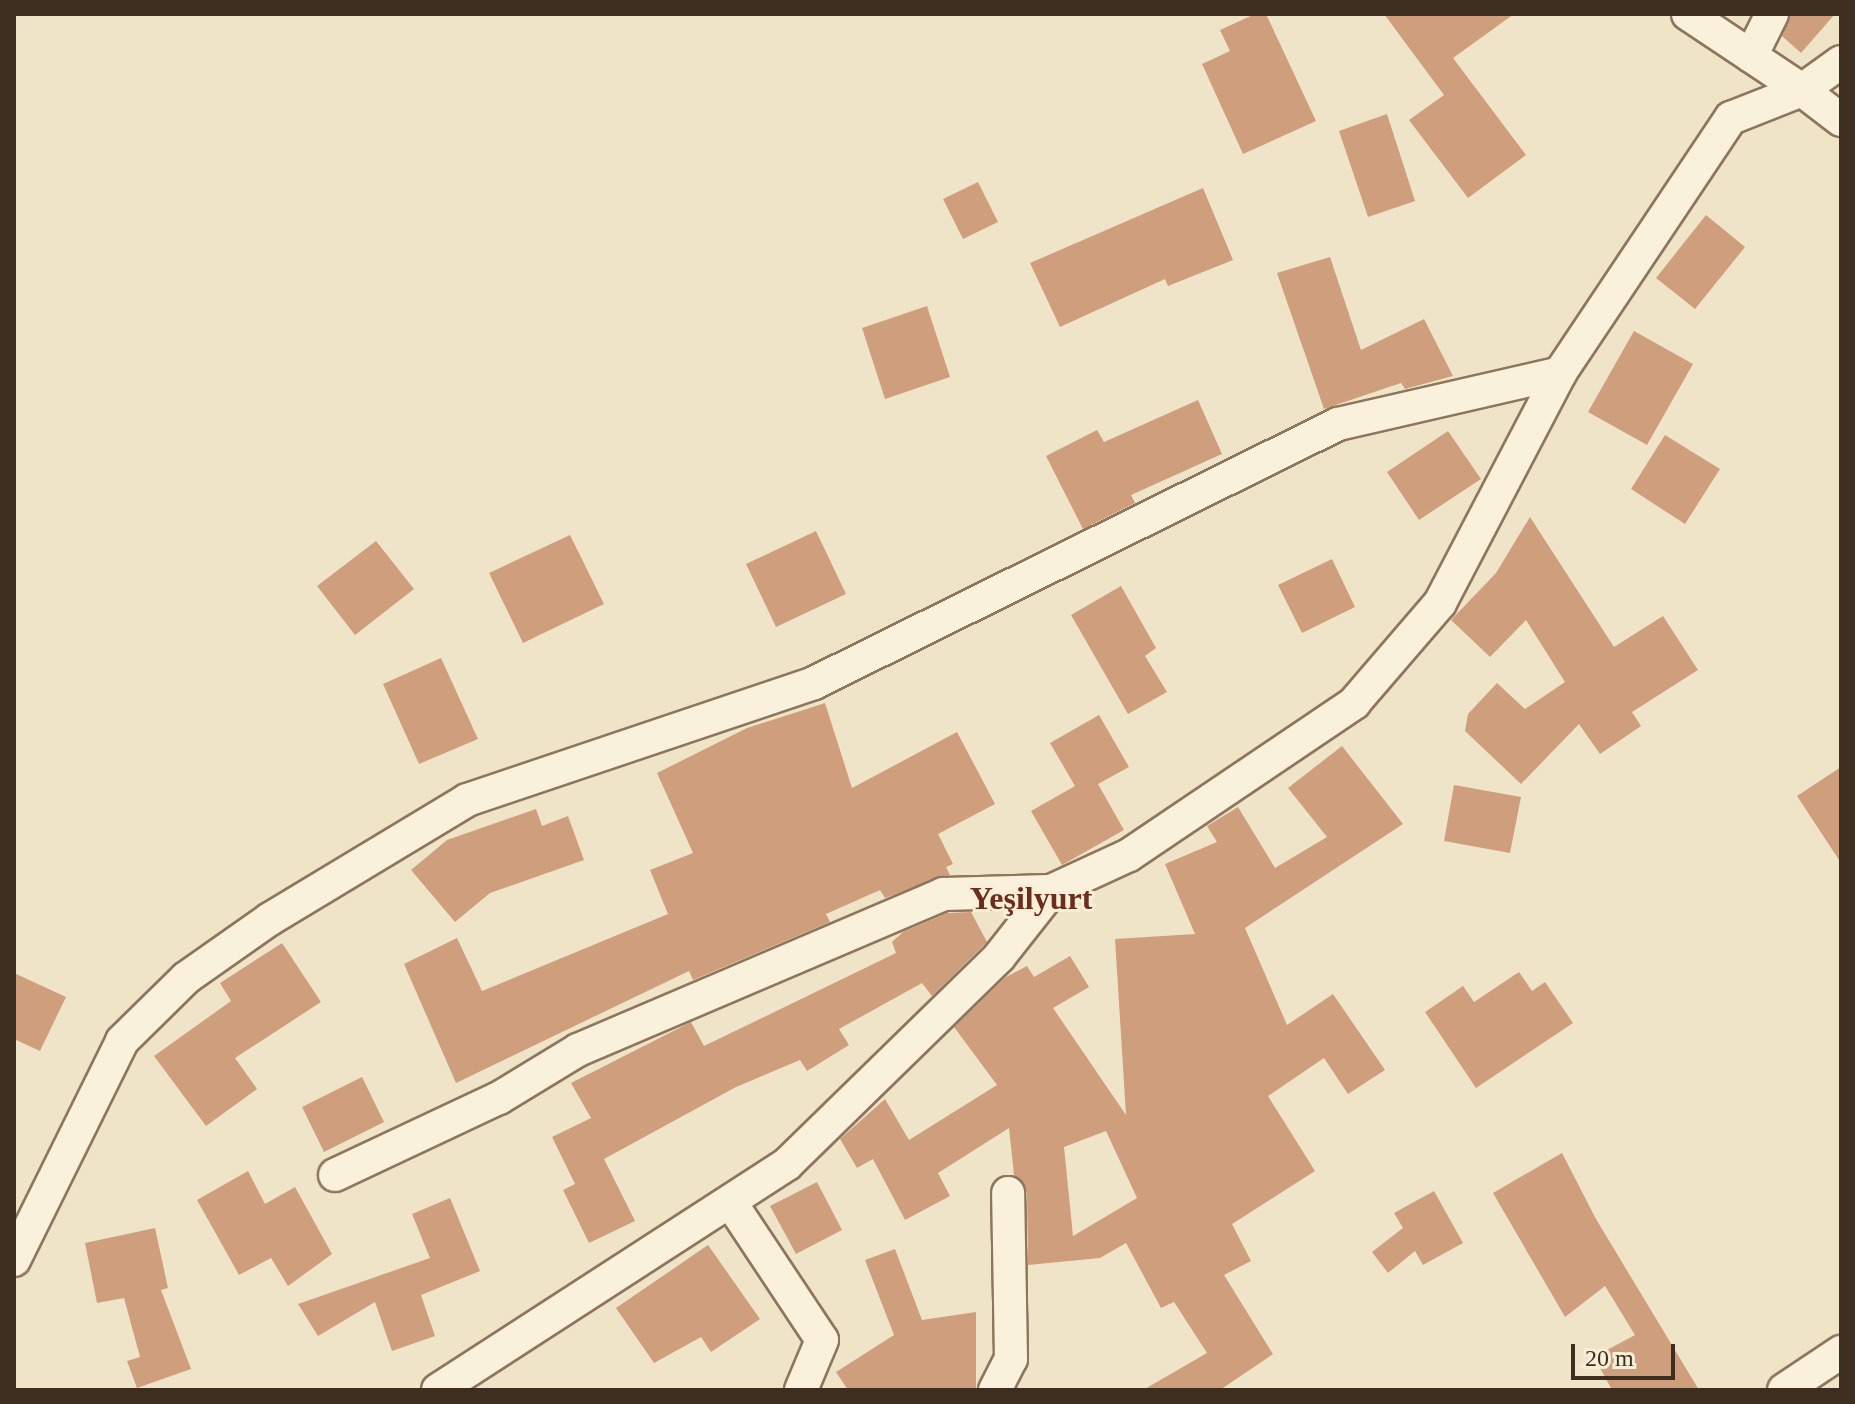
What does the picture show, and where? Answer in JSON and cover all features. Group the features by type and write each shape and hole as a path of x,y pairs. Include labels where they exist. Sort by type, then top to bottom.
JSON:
{"street":[{"path":"1688,14 1802,90 1841,120"},
{"path":"1751,56 1772,14"},
{"path":"335,1175 499,1098 578,1050 943,894 1051,891 1129,855 1354,703 1440,603 1560,373 1731,118 1802,90 1841,62"},
{"path":"14,1260 122,1041 186,978 270,919 467,800 814,683 1338,424 1560,373"},
{"path":"438,1390 787,1164 999,957 1051,891"},
{"path":"995,1390 1011,1359 1008,1193"},
{"path":"731,1203 822,1340 801,1390"},
{"path":"1784,1390 1841,1352"}],"building":[{"path":"1255,14 1266,14 1316,121 1243,154 1202,64 1230,51 1220,30"},
{"path":"1384,14 1514,14 1453,58 1526,155 1468,198 1409,120 1444,95"},
{"path":"1791,14 1835,14 1801,53 1782,36"},
{"path":"1387,114 1415,201 1368,217 1339,131"},
{"path":"978,182 998,222 963,239 943,199"},
{"path":"1203,188 1233,260 1168,286 1165,279 1060,327 1030,263"},
{"path":"1706,215 1745,247 1695,309 1656,278"},
{"path":"1330,257 1361,350 1424,319 1453,376 1405,389 1401,383 1324,409 1277,273"},
{"path":"927,306 950,377 885,399 862,328"},
{"path":"1634,331 1693,364 1647,445 1588,412"},
{"path":"1198,400 1222,454 1131,495 1135,503 1083,529 1046,456 1097,430 1104,442"},
{"path":"1448,431 1481,479 1419,520 1387,472"},
{"path":"1665,435 1720,469 1685,524 1631,489"},
{"path":"1530,517 1614,647 1663,616 1698,670 1632,712 1641,726 1600,754 1579,724 1521,784 1465,731 1468,714 1497,683 1525,709 1565,682 1526,620 1490,657 1451,620 1496,573"},
{"path":"816,531 846,594 776,627 746,564"},
{"path":"570,535 604,604 523,643 489,573"},
{"path":"376,541 414,589 355,635 317,586"},
{"path":"1332,559 1355,607 1302,633 1278,585"},
{"path":"1121,586 1156,648 1145,656 1167,692 1128,714 1071,615"},
{"path":"441,658 478,739 419,764 383,684"},
{"path":"825,703 852,788 957,732 995,804 938,834 953,864 946,867 950,875 885,898 880,890 826,914 830,922 693,980 689,971 456,1083 404,964 457,938 482,991 668,914 650,870 693,853 657,773 747,728"},
{"path":"1099,715 1129,767 1098,784 1124,830 1062,865 1031,811 1075,786 1050,743"},
{"path":"1342,746 1403,824 1245,928 1287,1025 1333,994 1385,1070 1348,1094 1324,1058 1268,1096 1315,1171 1232,1224 1251,1261 1224,1275 1273,1354 1220,1390 1143,1390 1207,1353 1174,1302 1161,1308 1126,1243 1100,1258 1028,1265 1027,1193 1014,1175 1009,1128 938,1173 950,1196 905,1220 873,1159 857,1168 840,1139 885,1099 909,1140 997,1085 954,1027 1006,977 1027,966 1034,977 1070,956 1089,987 1053,1008 1126,1115 1115,939 1195,934 1165,864 1217,842 1207,826 1238,807 1275,868 1327,837 1288,788","holes":["1106,1131 1137,1198 1073,1236 1064,1147"]},
{"path":"1841,767 1841,863 1797,796"},
{"path":"1454,785 1521,797 1510,853 1444,841"},
{"path":"536,809 542,826 568,816 584,860 490,893 455,922 411,870 447,840"},
{"path":"971,912 987,942 932,996 922,983 839,1029 849,1045 807,1071 800,1060 736,1087 604,1159 635,1221 589,1243 563,1190 575,1184 552,1137 591,1118 571,1083 691,1022 704,1046 896,953 892,942 903,932 947,913"},
{"path":"282,943 321,1002 235,1058 257,1089 206,1126 154,1056 231,1001 220,983"},
{"path":"1519,972 1532,991 1545,982 1573,1023 1476,1088 1425,1012 1463,986 1474,1002"},
{"path":"14,973 66,997 40,1051 14,1039"},
{"path":"362,1077 384,1122 324,1152 302,1107"},
{"path":"1562,1153 1596,1219 1699,1390 1612,1390 1594,1357 1635,1335 1605,1286 1565,1317 1493,1193"},
{"path":"248,1171 265,1204 295,1187 332,1254 288,1286 271,1258 239,1275 197,1200"},
{"path":"817,1182 842,1230 796,1254 770,1206"},
{"path":"1434,1191 1463,1243 1423,1265 1415,1251 1388,1273 1372,1252 1403,1228 1394,1213"},
{"path":"450,1198 480,1271 421,1295 435,1336 392,1351 375,1302 318,1336 298,1304 430,1258 412,1214"},
{"path":"155,1228 168,1288 161,1290 191,1369 137,1388 127,1361 140,1357 124,1298 97,1303 85,1243"},
{"path":"708,1245 760,1319 711,1352 701,1337 654,1363 616,1308"},
{"path":"895,1249 922,1320 976,1312 976,1390 848,1390 836,1372 894,1335 865,1260"}],"district":[{"name":"Yeşilyurt","path":"1031,898"}]}
